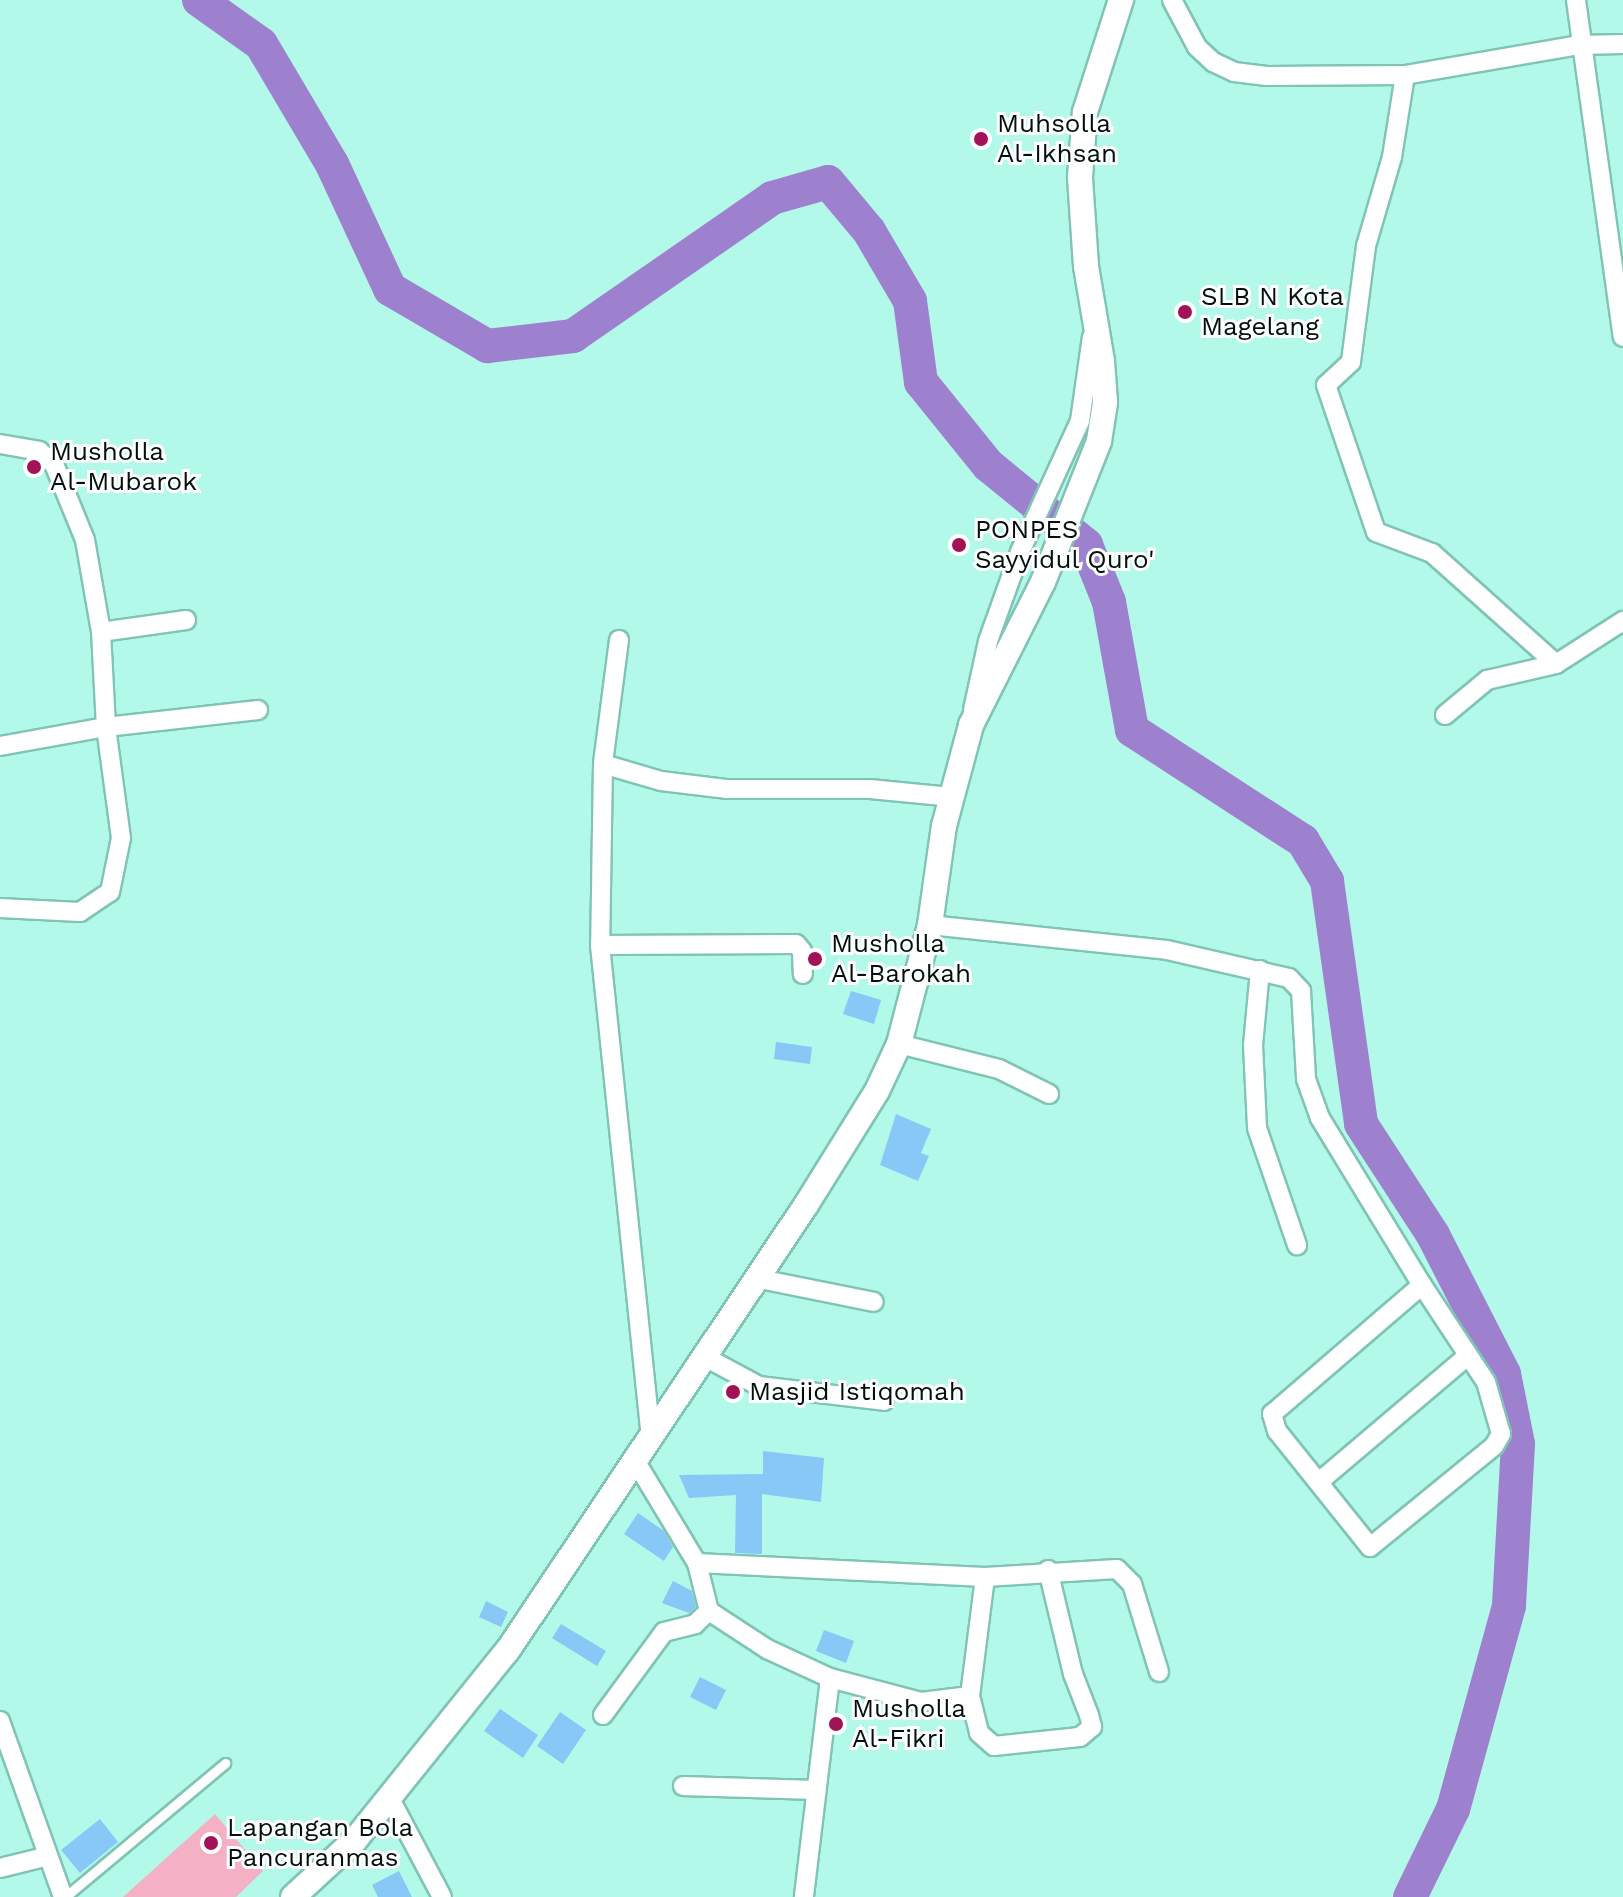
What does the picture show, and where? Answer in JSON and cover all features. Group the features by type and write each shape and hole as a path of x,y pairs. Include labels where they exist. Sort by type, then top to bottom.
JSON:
{"street":[{"path":"971,725 1043,582 1087,471 1105,402 1080,177 1085,112 1121,0"},
{"path":"1172,0 1197,47 1234,72 1281,77 1405,75 1582,44 1623,44"},
{"path":"1576,0 1619,268 1623,337"},
{"path":"1405,75 1392,157 1366,246 1354,352 1351,362 1326,385 1376,532 1432,553 1556,664"},
{"path":"293,1897 355,1840 388,1795 508,1650 636,1462 877,1091 899,1044 930,925 951,797 971,725 988,641 1020,552 1080,421 1095,315"},
{"path":"0,444 39,451 54,464 85,540 101,632 106,727 121,838 110,892 80,912 0,908"},
{"path":"101,632 186,620"},
{"path":"1445,715 1487,680 1556,664 1623,621"},
{"path":"619,640 603,764 600,945 651,1439"},
{"path":"0,746 106,727 258,710"},
{"path":"603,764 661,781 726,789 870,789 951,797"},
{"path":"930,925 1167,950 1289,978 1301,991 1306,1079 1320,1118 1495,1402 1501,1434 1494,1446 1375,1546 1361,1541 1320,1481 1277,1431 1272,1414 1422,1285"},
{"path":"600,945 796,944 802,951 803,974"},
{"path":"1260,970 1253,1045 1257,1128 1297,1245"},
{"path":"899,1044 999,1069 1049,1094"},
{"path":"755,1278 874,1302"},
{"path":"705,1357 759,1386 884,1401"},
{"path":"1320,1481 1466,1357"},
{"path":"636,1462 697,1563 709,1611 767,1649 830,1678 921,1702 970,1696"},
{"path":"697,1563 985,1577 1106,1567 1129,1576 1159,1672"},
{"path":"985,1577 970,1696 979,1733 994,1746 1087,1734 1089,1715 1073,1674 1048,1570"},
{"path":"603,1715 664,1632 695,1624 709,1611"},
{"path":"804,1897 830,1678"},
{"path":"0,1721 64,1897"},
{"path":"683,1786 816,1790"},
{"path":"388,1795 442,1897"},
{"path":"0,1868 48,1856"}],"lane":[{"path":"64,1897 225,1763"}],"shaded area":[{"name":"Lapangan Bola Pancuranmas","path":"215,1814 263,1871 236,1897 123,1897"}],"building":[{"path":"851,991 881,1000 874,1024 843,1014"},
{"path":"776,1042 812,1047 810,1064 774,1059"},
{"path":"896,1114 931,1129 921,1153 929,1156 918,1181 880,1165"},
{"path":"763,1451 824,1458 821,1502 762,1494 762,1554 735,1553 736,1495 689,1498 679,1475 763,1474"},
{"path":"638,1513 664,1531 673,1547 664,1561 624,1534"},
{"path":"673,1581 692,1591 696,1607 689,1613 662,1603"},
{"path":"486,1601 508,1612 501,1627 479,1617"},
{"path":"561,1624 606,1651 597,1666 552,1638"},
{"path":"824,1630 854,1641 846,1663 816,1651"},
{"path":"700,1677 726,1690 716,1710 690,1697"},
{"path":"500,1709 538,1735 523,1758 484,1731"},
{"path":"560,1712 586,1730 563,1764 537,1746"},
{"path":"100,1819 118,1842 80,1873 61,1850"},
{"path":"399,1871 412,1897 378,1897 372,1885"}],"waterway":[{"path":"199,0 261,44 332,164 390,289 487,346 573,336 772,198 828,182 869,231 910,301 921,382 988,465 1086,545 1109,602 1132,730 1303,841 1327,881 1361,1124 1433,1235 1504,1374 1518,1444 1509,1606 1453,1809 1410,1897"}],"place":[{"name":"Muhsolla Al-Ikhsan","path":"981,139"},
{"name":"SLB N Kota Magelang","path":"1185,312"},
{"name":"Musholla Al-Mubarok","path":"34,467"},
{"name":"PONPES Sayyidul Quro'","path":"959,545"},
{"name":"Musholla Al-Barokah","path":"815,959"},
{"name":"Masjid Istiqomah","path":"733,1392"},
{"name":"Musholla Al-Fikri","path":"836,1724"},
{"name":"Lapangan Bola Pancuranmas","path":"211,1843"}]}
